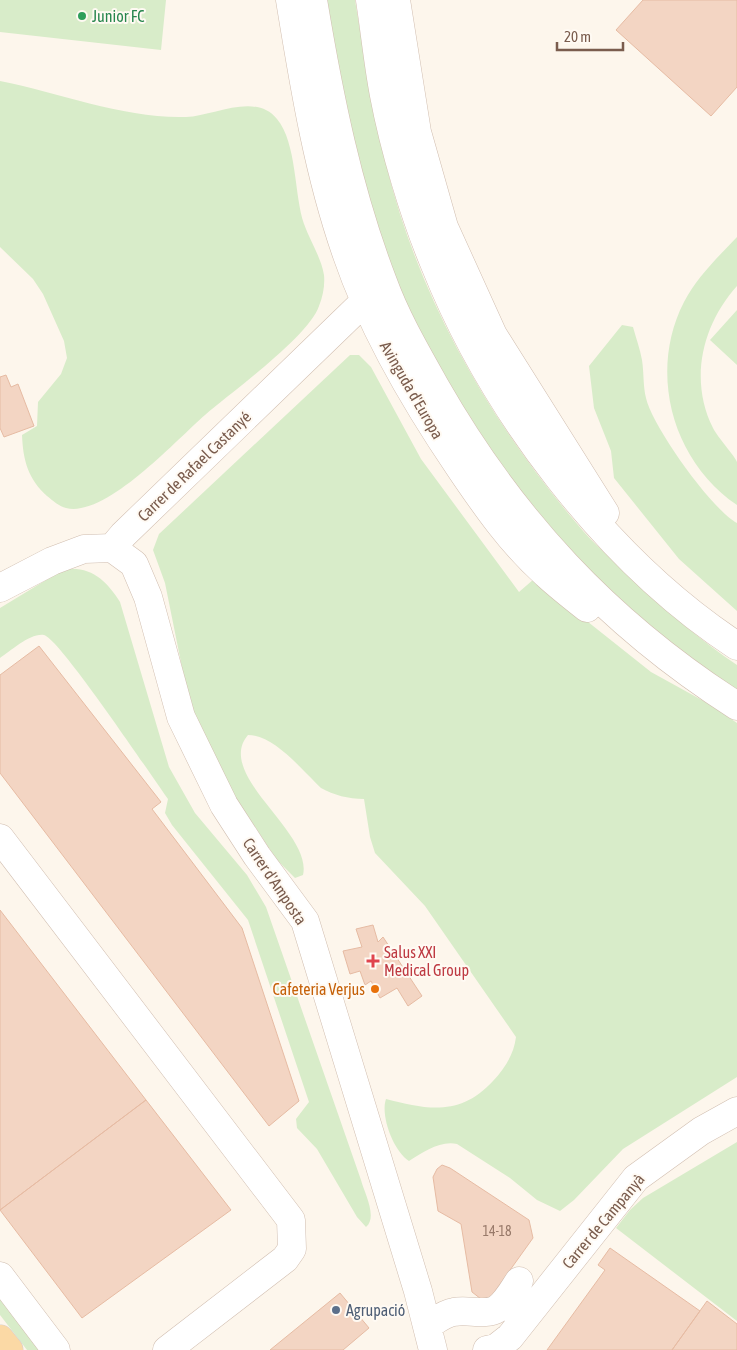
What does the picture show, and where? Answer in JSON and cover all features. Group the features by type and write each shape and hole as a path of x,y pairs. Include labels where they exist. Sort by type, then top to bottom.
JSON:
{"main road":[{"path":"0,1339 9,1350"}],"street":[{"name":"Avinguda d'Europa","path":"290,0 319,156 346,253 364,302 401,374 437,435 489,511 545,573 603,621 737,706"},
{"name":"Avinguda d'Europa","path":"313,0 342,154 383,284 413,347 463,436 518,513 598,599 695,679"},
{"path":"370,0 384,97 408,188 435,265 467,335 509,409 568,491 638,566 690,610 737,646"},
{"path":"396,0 417,132 444,227 493,335 638,566"},
{"name":"Carrer de Rafael Castanyé","path":"112,548 123,535 364,302"},
{"path":"0,588 52,561 84,549 112,548"},
{"name":"Carrer d'Amposta","path":"112,548 134,564 148,597 181,717 224,804 257,856 305,921 418,1291 433,1350"},
{"path":"0,838 291,1220 292,1249 285,1259 167,1350"},
{"name":"Carrer de Campanyà","path":"487,1350 496,1348 510,1337 636,1178 700,1131 737,1111"},
{"path":"0,1276 56,1350"},
{"path":"433,1322 451,1312 469,1310 486,1312 496,1310 505,1302 519,1281"},
{"name":"Carrer d'Amposta","path":"418,1291 445,1348 450,1350"}],"green space":[{"name":"Junior FC","path":"0,0 166,0 161,50 0,32"},
{"path":"326,0 355,0 379,135 400,214 433,300 476,382 500,422 527,460 584,532 674,616 711,647 737,665 737,695 637,619 549,528 504,470 457,397 409,312 384,247 366,190 349,120"},
{"path":"0,81 117,110 163,117 197,116 246,106 268,111 277,119 288,141 304,224 324,275 322,298 319,306 301,332 286,348 205,415 140,475 101,501 82,508 66,508 47,496 35,483 25,461 22,435 37,426 38,402 61,374 67,358 64,341 43,294 33,279 0,247"},
{"path":"737,237 737,286 715,318 703,354 701,372 706,410 713,428 737,462 737,505 715,487 696,465 682,440 673,413 668,385 668,357 673,329 689,293 701,276"},
{"path":"737,310 737,365 710,340"},
{"path":"622,325 633,327 642,360 646,398 659,428 699,485 726,515 737,523 737,611 679,559 614,478 611,451 594,408 589,366"},
{"path":"350,355 359,355 371,367 421,459 519,592 534,579 651,672 709,704 737,723 737,1077 623,1149 574,1200 560,1211 537,1200 510,1178 457,1144 438,1145 409,1161 398,1150 387,1124 385,1115 386,1099 416,1106 430,1107 456,1105 469,1100 481,1092 501,1071 511,1055 516,1037 425,906 375,853 370,837 364,799 341,796 321,788 278,747 258,737 248,735 241,751 244,768 253,786 294,841 302,858 303,875 295,878 277,860 236,798 192,717 165,583 153,550 159,534"},
{"path":"68,569 85,571 99,578 120,602 169,767 195,813 247,875 266,907 367,1198 371,1217 366,1227 357,1217 317,1149 297,1128 296,1119 309,1102 248,920 172,825 165,813 168,799 86,683 53,642 44,635 39,635 21,643 0,658 0,608 56,574"},
{"path":"737,1142 737,1321 616,1228 630,1210 643,1198"},
{"path":"0,1292 45,1350 27,1350 0,1315"}],"building":[{"path":"643,0 737,0 737,87 711,116 616,30"},
{"path":"6,375 11,387 18,384 34,426 4,437 0,428 0,377"},
{"path":"39,646 161,802 152,809 242,928 299,1101 269,1126 0,773 0,675"},
{"path":"0,910 146,1100 0,1210"},
{"name":"Salus XXI Medical Group","path":"373,925 378,942 383,937 422,996 408,1006 397,988 380,998 371,981 365,985 360,971 350,974 343,951 362,947 356,929"},
{"path":"146,1100 231,1210 82,1318 0,1210"},
{"path":"442,1165 450,1168 529,1220 533,1238 490,1298 481,1299 472,1292 461,1224 438,1211 433,1177 437,1169"},
{"path":"610,1248 700,1311 672,1350 547,1350 605,1270 598,1265"},
{"name":"Agrupació","path":"340,1293 369,1328 343,1350 270,1350"},
{"path":"707,1301 737,1324 737,1350 672,1350"}],"place":[{"name":"Junior FC","path":"82,16"},
{"name":"Salus XXI Medical Group","path":"373,961"},
{"name":"Cafeteria Verjus","path":"375,989"},
{"name":"Agrupació","path":"336,1310"}]}
